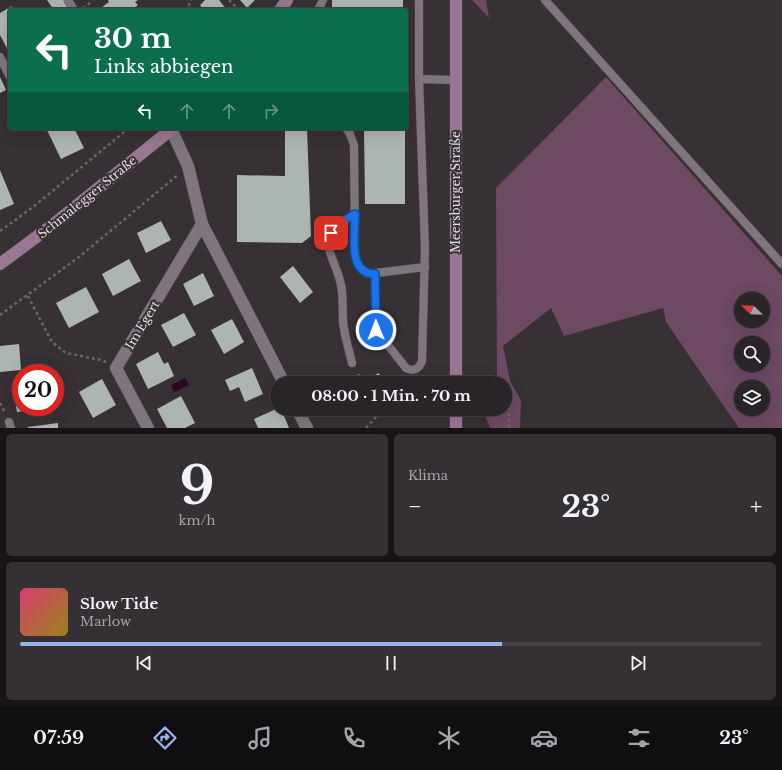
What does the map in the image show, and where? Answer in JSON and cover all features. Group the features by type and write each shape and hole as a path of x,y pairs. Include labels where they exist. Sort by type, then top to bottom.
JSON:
{"street":[{"name":"Meersburger Straße","path":"456,0 456,376"},
{"name":"Schmalegger Straße","path":"0,264 55,223 171,130"},
{"path":"172,130 188,166 202,224 280,376"},
{"name":"Im Egert","path":"116,368 202,224"},
{"path":"116,368 148,428"},
{"path":"300,416 306,428"},
{"path":"456,416 457,426"}],"lane":[{"path":"375,274 376,330 406,368 416,370 420,368 422,361 425,267 419,79 419,0"},
{"path":"545,0 782,264"},
{"path":"0,57 8,73"},
{"path":"419,79 455,80"},
{"path":"347,130 354,145 355,256 357,264 361,270 368,274 425,267"},
{"path":"352,363 343,321 343,298 340,280 328,242 331,233 342,222 355,214"}],"path":[{"path":"229,0 237,8"},
{"path":"0,231 33,207 127,130"},
{"path":"0,315 79,258 188,166"},
{"path":"28,296 52,342 66,353 101,360 116,368"},
{"path":"366,428 376,416"},
{"path":"509,416 509,428"}],"shaded area":[{"path":"472,0 486,0 489,18"},
{"path":"606,77 782,276 782,428 739,428 666,322 663,308 564,336 551,308 503,346 509,376 497,376 496,188"},
{"path":"185,378 189,385 174,392 171,385"},
{"path":"512,384 521,400 520,428 490,428 486,416 512,416"}],"building":[{"path":"47,0 64,0 70,8 53,8"},
{"path":"108,0 138,0 135,2 138,5 134,8 101,8 109,2"},
{"path":"205,0 219,0 225,8 202,8 200,5"},
{"path":"240,0 255,0 247,8"},
{"path":"332,0 403,0 403,8 332,8"},
{"path":"8,8 8,50 0,35 0,13"},
{"path":"0,77 6,90 0,93"},
{"path":"47,130 75,130 84,148 61,159"},
{"path":"285,130 307,130 311,236 302,243 237,242 237,175 285,176"},
{"path":"364,130 405,130 405,204 365,204"},
{"path":"0,170 14,204 0,210"},
{"path":"161,221 171,240 146,253 137,233"},
{"path":"129,259 141,281 113,296 102,274"},
{"path":"293,266 313,292 300,303 280,277"},
{"path":"203,273 214,296 194,306 183,284"},
{"path":"86,287 99,312 69,328 56,303"},
{"path":"184,313 196,335 173,347 161,325"},
{"path":"232,319 244,342 224,354 211,330"},
{"path":"19,344 21,364 12,364 12,371 0,372 0,346"},
{"path":"158,352 164,364 168,362 174,376 148,389 136,364"},
{"path":"252,368 263,394 245,402 239,387 230,391 225,380"},
{"path":"379,373 380,376 373,376"},
{"path":"102,379 116,405 93,418 79,392"},
{"path":"181,396 195,423 185,428 167,428 157,409"},
{"path":"270,412 270,416 284,416 289,428 258,428 254,419"},
{"path":"58,423 58,428 28,428 28,427"}],"route":[{"path":"331,233 342,222 355,214 355,256 357,264 361,270 368,274 375,274 376,330"}]}
